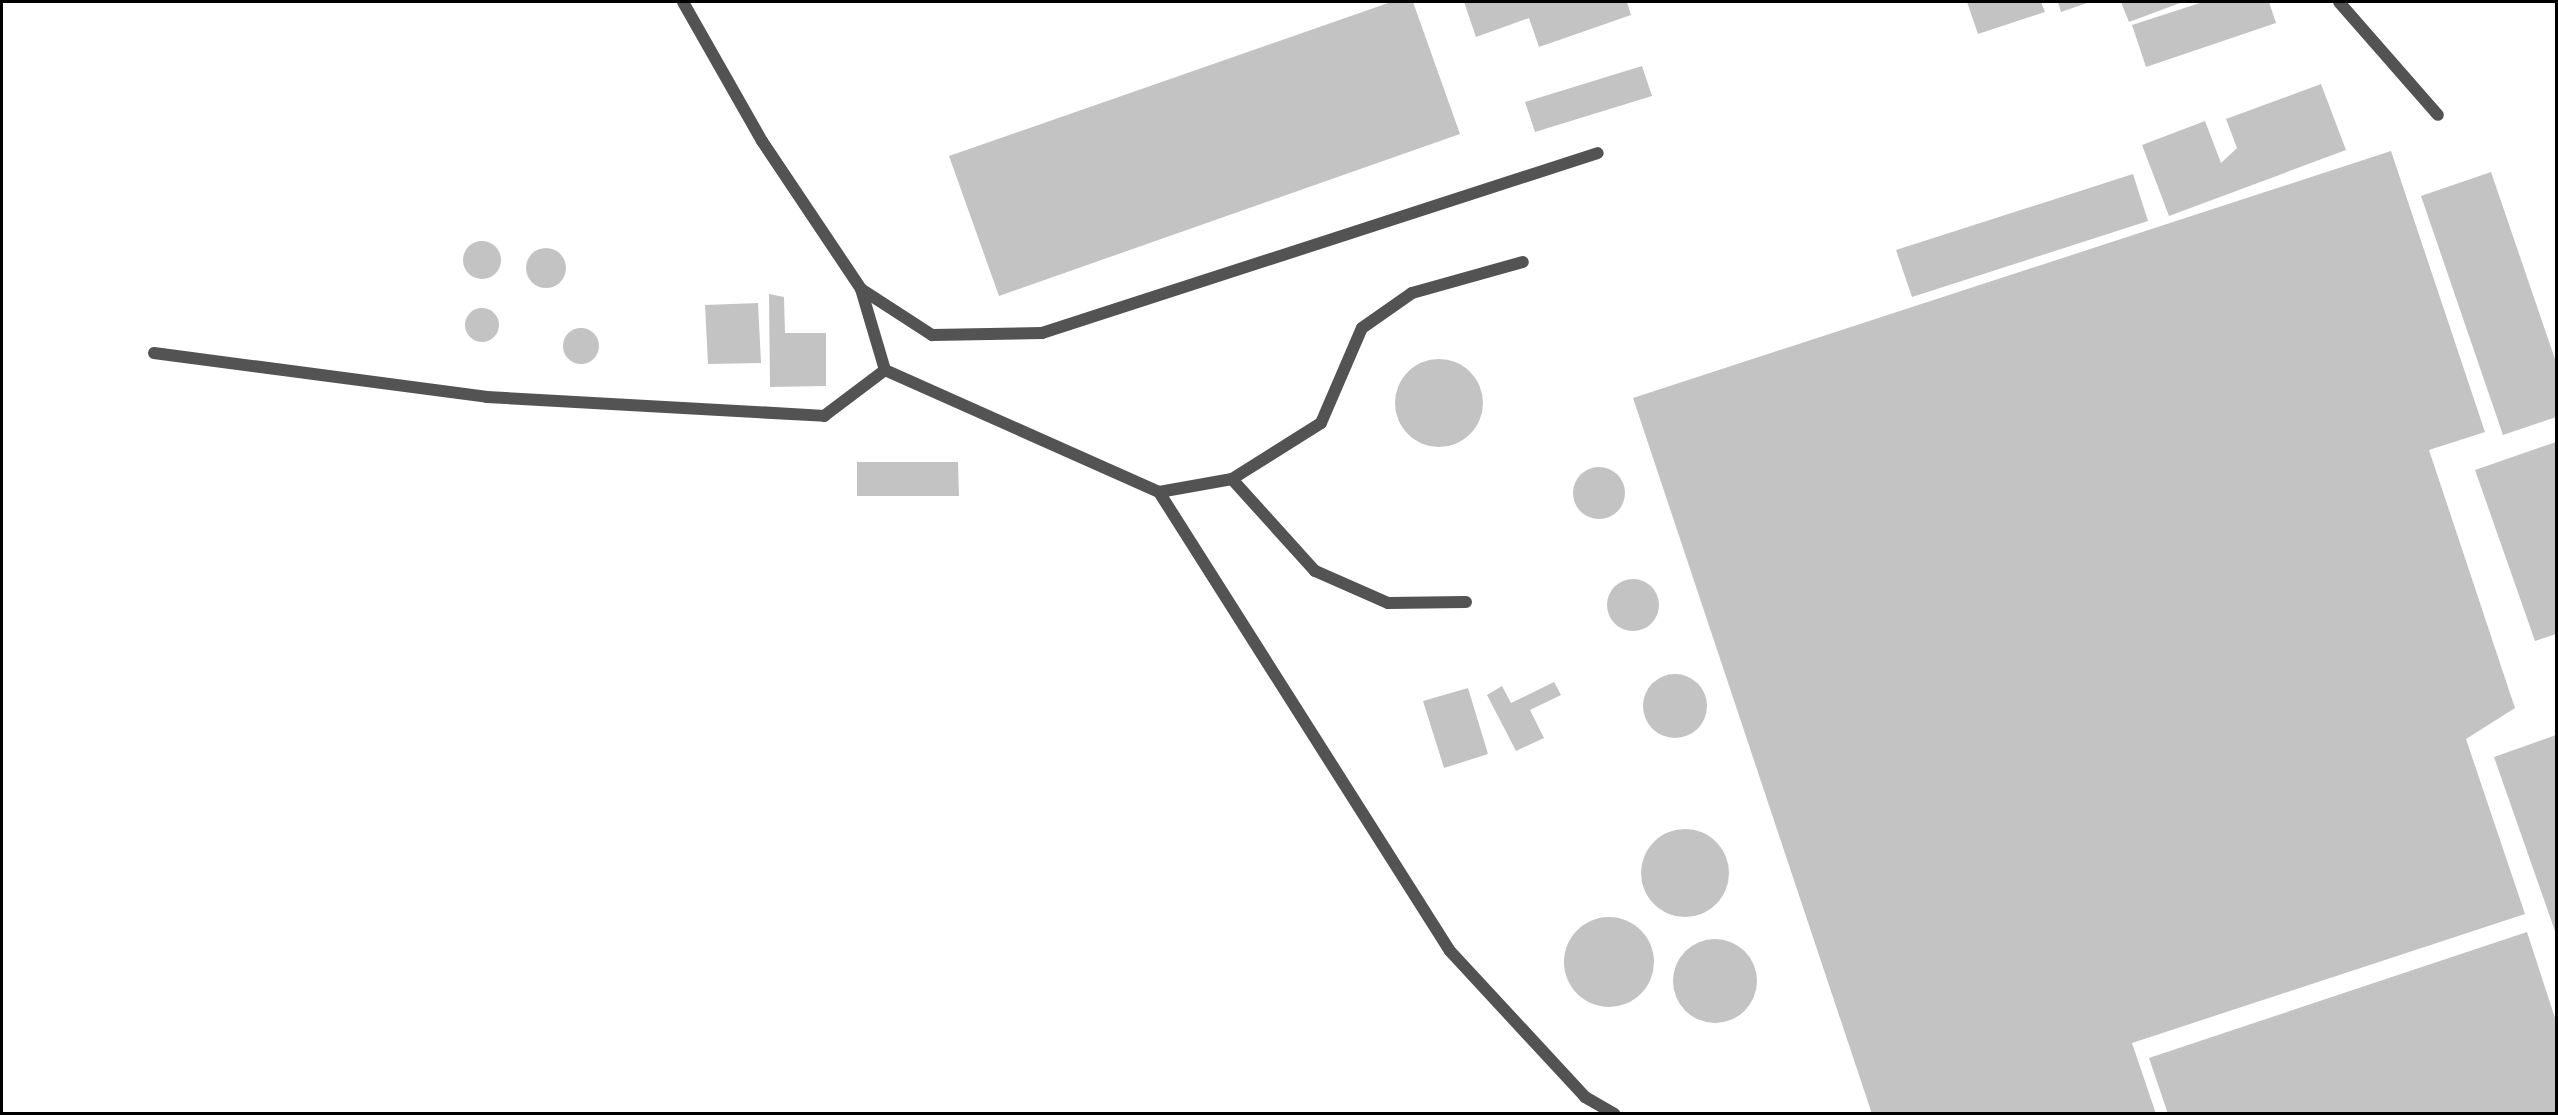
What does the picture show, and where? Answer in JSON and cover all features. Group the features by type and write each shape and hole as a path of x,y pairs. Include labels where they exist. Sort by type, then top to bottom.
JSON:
{"lane":[{"path":"683,2 762,141 861,289 885,370 1159,492 1450,951 1585,1097 1614,1113"},
{"path":"2339,2 2438,115"},
{"path":"861,289 932,335 1042,333 1598,153"},
{"path":"1159,492 1232,479 1321,423 1362,328 1412,293 1523,262"},
{"path":"154,353 487,397 824,416 885,370"},
{"path":"1232,479 1315,571 1388,603 1466,602"}],"building":[{"path":"1391,2 1413,2 1460,134 999,296 949,156"},
{"path":"1464,2 1627,2 1631,15 1539,47 1529,18 1476,37"},
{"path":"1967,2 2041,2 2045,12 1978,34"},
{"path":"2058,2 2090,2 2061,12"},
{"path":"2121,2 2179,2 2180,3 2129,22"},
{"path":"2203,2 2269,2 2276,23 2146,67 2132,25"},
{"path":"1642,66 1652,96 1535,132 1525,102"},
{"path":"2321,84 2346,150 2169,216 2142,145 2205,121 2221,163 2237,148 2226,119"},
{"path":"2391,151 2485,432 2429,450 2515,708 2466,739 2525,914 2132,1043 2156,1114 1872,1114 1633,398"},
{"path":"2491,172 2556,362 2556,417 2503,435 2421,196"},
{"path":"2133,174 2148,221 1912,297 1896,250"},
{"path":"482,241 496,246 501,260 496,274 482,279 468,274 463,260 468,246"},
{"path":"546,248 560,254 566,268 560,282 546,288 532,282 526,268 532,254"},
{"path":"769,294 784,297 785,333 826,333 826,386 770,387"},
{"path":"758,303 761,363 708,364 705,305"},
{"path":"482,308 494,313 499,325 494,337 482,342 470,337 465,325 470,313"},
{"path":"581,328 593,334 599,346 593,358 581,364 569,358 563,346 569,334"},
{"path":"1439,359 1456,362 1470,372 1480,386 1483,403 1480,420 1470,434 1456,444 1439,447 1422,444 1408,434 1398,420 1395,403 1398,386 1408,372 1422,362"},
{"path":"2556,442 2556,634 2535,641 2475,470"},
{"path":"857,462 958,462 959,496 857,496"},
{"path":"1594,467 1604,467 1618,474 1625,493 1618,512 1604,519 1594,519 1584,515 1577,508 1573,498 1573,488 1577,478 1584,471"},
{"path":"1628,579 1638,579 1652,586 1659,605 1652,624 1638,631 1628,631 1618,627 1611,620 1607,610 1607,600 1611,590 1618,583"},
{"path":"1675,674 1687,676 1698,683 1705,694 1707,706 1705,718 1698,729 1687,736 1675,738 1663,736 1652,729 1645,718 1643,706 1645,694 1652,683 1663,676"},
{"path":"1554,682 1561,695 1530,710 1544,738 1516,751 1487,695 1502,686 1511,703"},
{"path":"1468,688 1488,754 1444,768 1423,701"},
{"path":"2556,735 2556,934 2494,757"},
{"path":"1685,829 1702,833 1716,842 1725,856 1729,873 1725,890 1716,904 1702,913 1685,917 1668,913 1654,904 1645,890 1641,873 1645,856 1654,842 1668,833"},
{"path":"1609,917 1626,921 1641,930 1650,945 1654,962 1650,979 1641,994 1626,1003 1609,1007 1592,1003 1577,994 1568,979 1564,962 1568,945 1577,930 1592,921"},
{"path":"2527,932 2556,1021 2556,1114 2168,1114 2149,1058"},
{"path":"1707,939 1723,939 1739,946 1750,957 1757,973 1754,997 1745,1011 1723,1023 1707,1023 1691,1016 1680,1005 1673,989 1673,973 1680,957 1691,946"}]}
